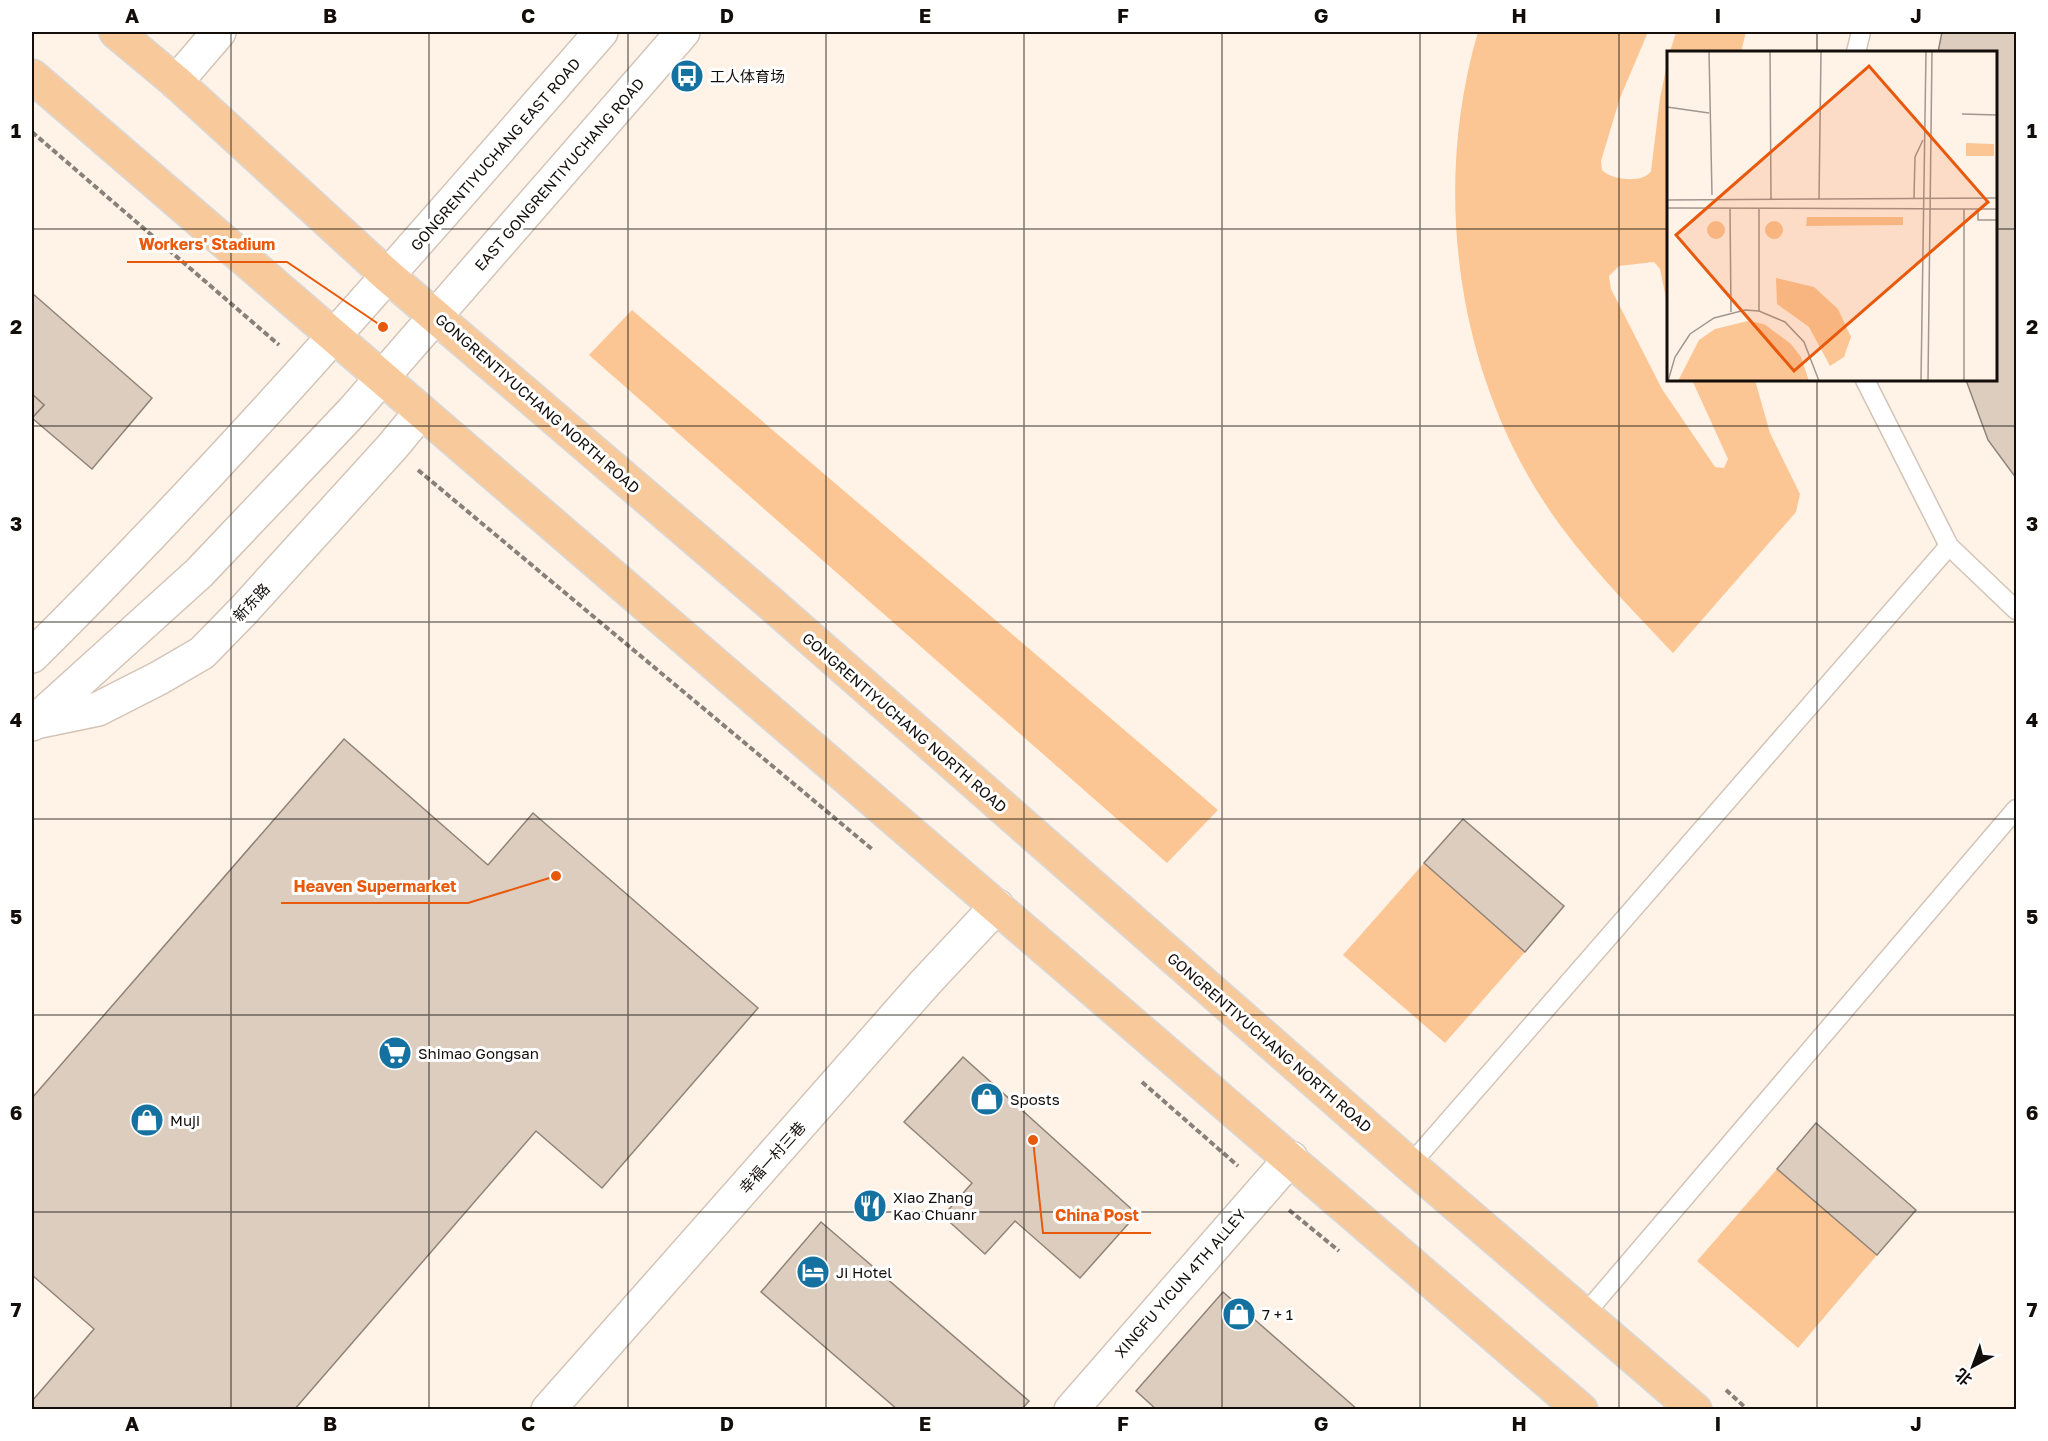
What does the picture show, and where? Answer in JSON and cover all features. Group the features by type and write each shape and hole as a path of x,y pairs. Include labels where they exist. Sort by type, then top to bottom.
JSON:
{"main road":[{"name":"GONGRENTIYUCHANG NORTH ROAD","path":"116,32 176,82 388,276 769,602 1410,1165 1695,1410"},
{"path":"176,82 219,32"},
{"name":"GONGRENTIYUCHANG EAST ROAD","path":"332,335 388,276 601,32"},
{"name":"EAST GONGRENTIYUCHANG ROAD","path":"381,377 683,32"},
{"path":"32,76 1581,1410"},
{"path":"32,656 88,600 332,335"},
{"name":"新东路","path":"32,723 199,573 353,411 381,377"},
{"name":"新东路","path":"32,723 98,709 202,653 243,612 421,412"},
{"name":"幸福一村三巷","path":"548,1410 956,948 997,906"},
{"name":"XINGFU YICUN 4TH ALLEY","path":"1071,1410 1291,1158"}],"lane":[{"path":"1856,51 1861,32"},
{"path":"1866,381 1949,546 2016,610"},
{"path":"1410,1165 1949,546"},
{"path":"1585,1314 2016,809"}],"path":[{"path":"32,132 304,367"},
{"path":"392,447 467,513 880,855"},
{"path":"1139,1079 1346,1257"}],"shaded area":[{"path":"1478,32 1648,32 1620,98 1601,161 1602,170 1606,173 1619,178 1634,179 1641,178 1651,171 1660,98 1667,64 1667,303 1660,269 1654,262 1619,266 1609,276 1611,289 1662,389 1715,467 1724,468 1728,459 1692,381 1755,381 1770,433 1800,494 1796,512 1673,653 1599,573 1564,531 1534,486 1507,434 1485,379 1470,323 1459,265 1455,206 1457,147 1464,89"},
{"path":"1676,32 1746,32 1741,51 1670,51"},
{"path":"632,310 1218,810 1167,863 589,355"},
{"path":"1424,863 1525,952 1445,1043 1343,955"},
{"path":"1777,1169 1877,1255 1798,1348 1697,1261"}],"building":[{"path":"1942,32 2016,32 2016,478 1988,440 1966,381 1997,381 1997,51 1938,51"},
{"path":"32,293 152,398 92,469 32,418 44,405 32,394"},
{"path":"32,394 44,405 32,418"},
{"name":"Shimao Gongsan","path":"344,739 488,865 533,813 758,1008 602,1188 536,1131 294,1410 32,1410 32,1401 94,1329 32,1275 32,1098"},
{"path":"1463,819 1564,906 1525,952 1424,863"},
{"path":"963,1057 1137,1214 1080,1278 1015,1221 985,1254 943,1216 972,1183 904,1122"},
{"path":"1816,1123 1916,1210 1877,1255 1777,1169"},
{"path":"821,1222 1029,1401 1021,1410 898,1410 761,1292"},
{"path":"1223,1292 1358,1410 1157,1410 1136,1391"}],"place":[{"name":"工人体育场","path":"687,76"},
{"name":"Workers' Stadium","path":"383,327"},
{"name":"Heaven Supermarket","path":"556,876"},
{"name":"Shimao Gongsan","path":"395,1053"},
{"name":"Sposts","path":"987,1099"},
{"name":"Muji","path":"147,1120"},
{"name":"China Post","path":"1033,1140"},
{"name":"Xiao Zhang Kao Chuanr","path":"870,1206"},
{"name":"Ji Hotel","path":"813,1272"},
{"name":"7 + 1","path":"1239,1314"}]}
